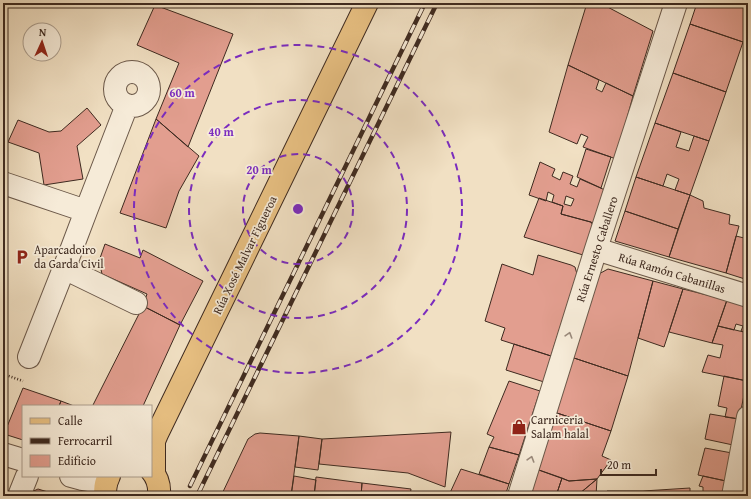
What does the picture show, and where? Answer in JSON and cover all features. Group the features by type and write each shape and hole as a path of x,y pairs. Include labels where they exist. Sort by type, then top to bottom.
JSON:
{"main road":[{"name":"Rúa Xosé Malvar Figueroa","path":"158,485 152,442 228,290 367,3"}],"street":[{"name":"Rúa Ernesto Caballero","path":"519,496 596,249 676,3"},
{"path":"29,358 127,105"},
{"path":"3,183 86,211"},
{"name":"Rúa Ramón Cabanillas","path":"596,249 748,296"},
{"path":"64,268 136,303"},
{"path":"733,496 748,417"},
{"path":"3,454 22,460"},
{"path":"19,496 27,477"},
{"path":"75,477 107,485"}],"path":[{"path":"3,374 23,381"}],"building":[{"path":"587,3 600,3 653,31 633,96 568,65"},
{"path":"697,3 748,3 748,28 743,42 690,24"},
{"path":"155,5 233,34 188,147 156,119 179,63 137,45"},
{"path":"690,24 743,42 726,92 673,73"},
{"path":"568,65 599,80 596,89 602,92 606,83 633,96 616,159 583,147 588,137 581,134 577,144 549,132"},
{"path":"673,73 726,92 709,141 655,123"},
{"path":"87,108 101,125 77,146 83,179 44,185 39,153 8,142 18,120 49,132 61,131"},
{"path":"156,119 199,156 179,191 166,228 120,213"},
{"path":"655,123 681,132 676,147 689,151 694,136 709,141 690,195 675,190 679,179 667,174 663,186 636,177"},
{"path":"586,149 611,157 601,188 577,177"},
{"path":"540,162 555,169 552,176 560,180 563,172 573,176 570,184 577,187 580,179 605,190 594,223 561,214 563,206 552,202 554,195 548,192 546,201 529,195","holes":["566,196 574,199 571,206 564,204"]},
{"path":"636,177 690,195 678,229 625,211"},
{"path":"690,195 703,201 704,208 730,215 729,224 739,226 726,273 669,257"},
{"path":"539,198 563,206 561,214 591,222 593,226 583,255 524,237"},
{"path":"625,211 678,229 669,257 615,241"},
{"path":"736,236 748,239 748,280 726,273"},
{"path":"105,244 140,258 143,250 203,281 180,325 143,306 147,294 102,274 99,261"},
{"path":"538,255 571,265 575,267 577,274 551,356 501,340 505,328 485,321 502,264 533,275"},
{"path":"608,269 653,281 628,376 571,357 597,275"},
{"path":"653,281 683,289 664,347 638,338"},
{"path":"683,289 727,300 712,343 669,332"},
{"path":"727,300 748,305 748,333 741,331 743,326 736,324 734,330 718,326"},
{"path":"143,306 180,325 143,405 93,405"},
{"path":"718,326 748,333 747,381 702,372 708,355 720,358 723,345 712,343"},
{"path":"514,344 551,356 544,382 506,370"},
{"path":"571,357 628,376 611,431 554,412"},
{"path":"724,376 747,381 739,419 725,417 727,408 718,406"},
{"path":"509,381 540,391 519,455 489,447 494,437 487,434"},
{"path":"23,388 61,401 59,405 22,405 22,440 4,434"},
{"path":"61,401 71,405 59,405"},
{"path":"554,412 611,431 602,456 611,460 597,479 569,481 536,469"},
{"path":"710,414 739,419 733,445 705,439"},
{"path":"451,432 445,487 408,473 319,464 322,439"},
{"path":"260,433 299,436 291,496 221,496 248,439 255,434"},
{"path":"299,436 322,439 318,470 295,467"},
{"path":"489,447 519,455 509,484 479,474"},
{"path":"705,448 732,453 726,481 698,475"},
{"path":"461,469 509,484 505,496 449,495"},
{"path":"536,469 562,478 556,496 528,496"},
{"path":"748,470 748,496 742,496"},
{"path":"294,476 316,480 314,496 291,496"},
{"path":"703,476 726,481 723,496 703,496 703,487 699,486"},
{"path":"316,477 362,483 361,496 314,496"},
{"path":"562,478 569,481 597,479 579,494 570,494 570,496 556,496"},
{"path":"597,479 596,496 579,496 579,494"},
{"path":"362,483 411,489 410,496 361,496"},
{"path":"690,488 690,496 643,496 643,491"},
{"path":"38,489 61,496 27,496 27,494"},
{"path":"607,491 643,491 643,496 607,496"}],"railway":[{"path":"190,486 425,3"},
{"path":"199,492 437,3"}],"place":[{"name":"Aparcadoiro da Garda Civil","path":"22,257"},
{"name":"Carniceria Salam halal","path":"519,427"}]}
